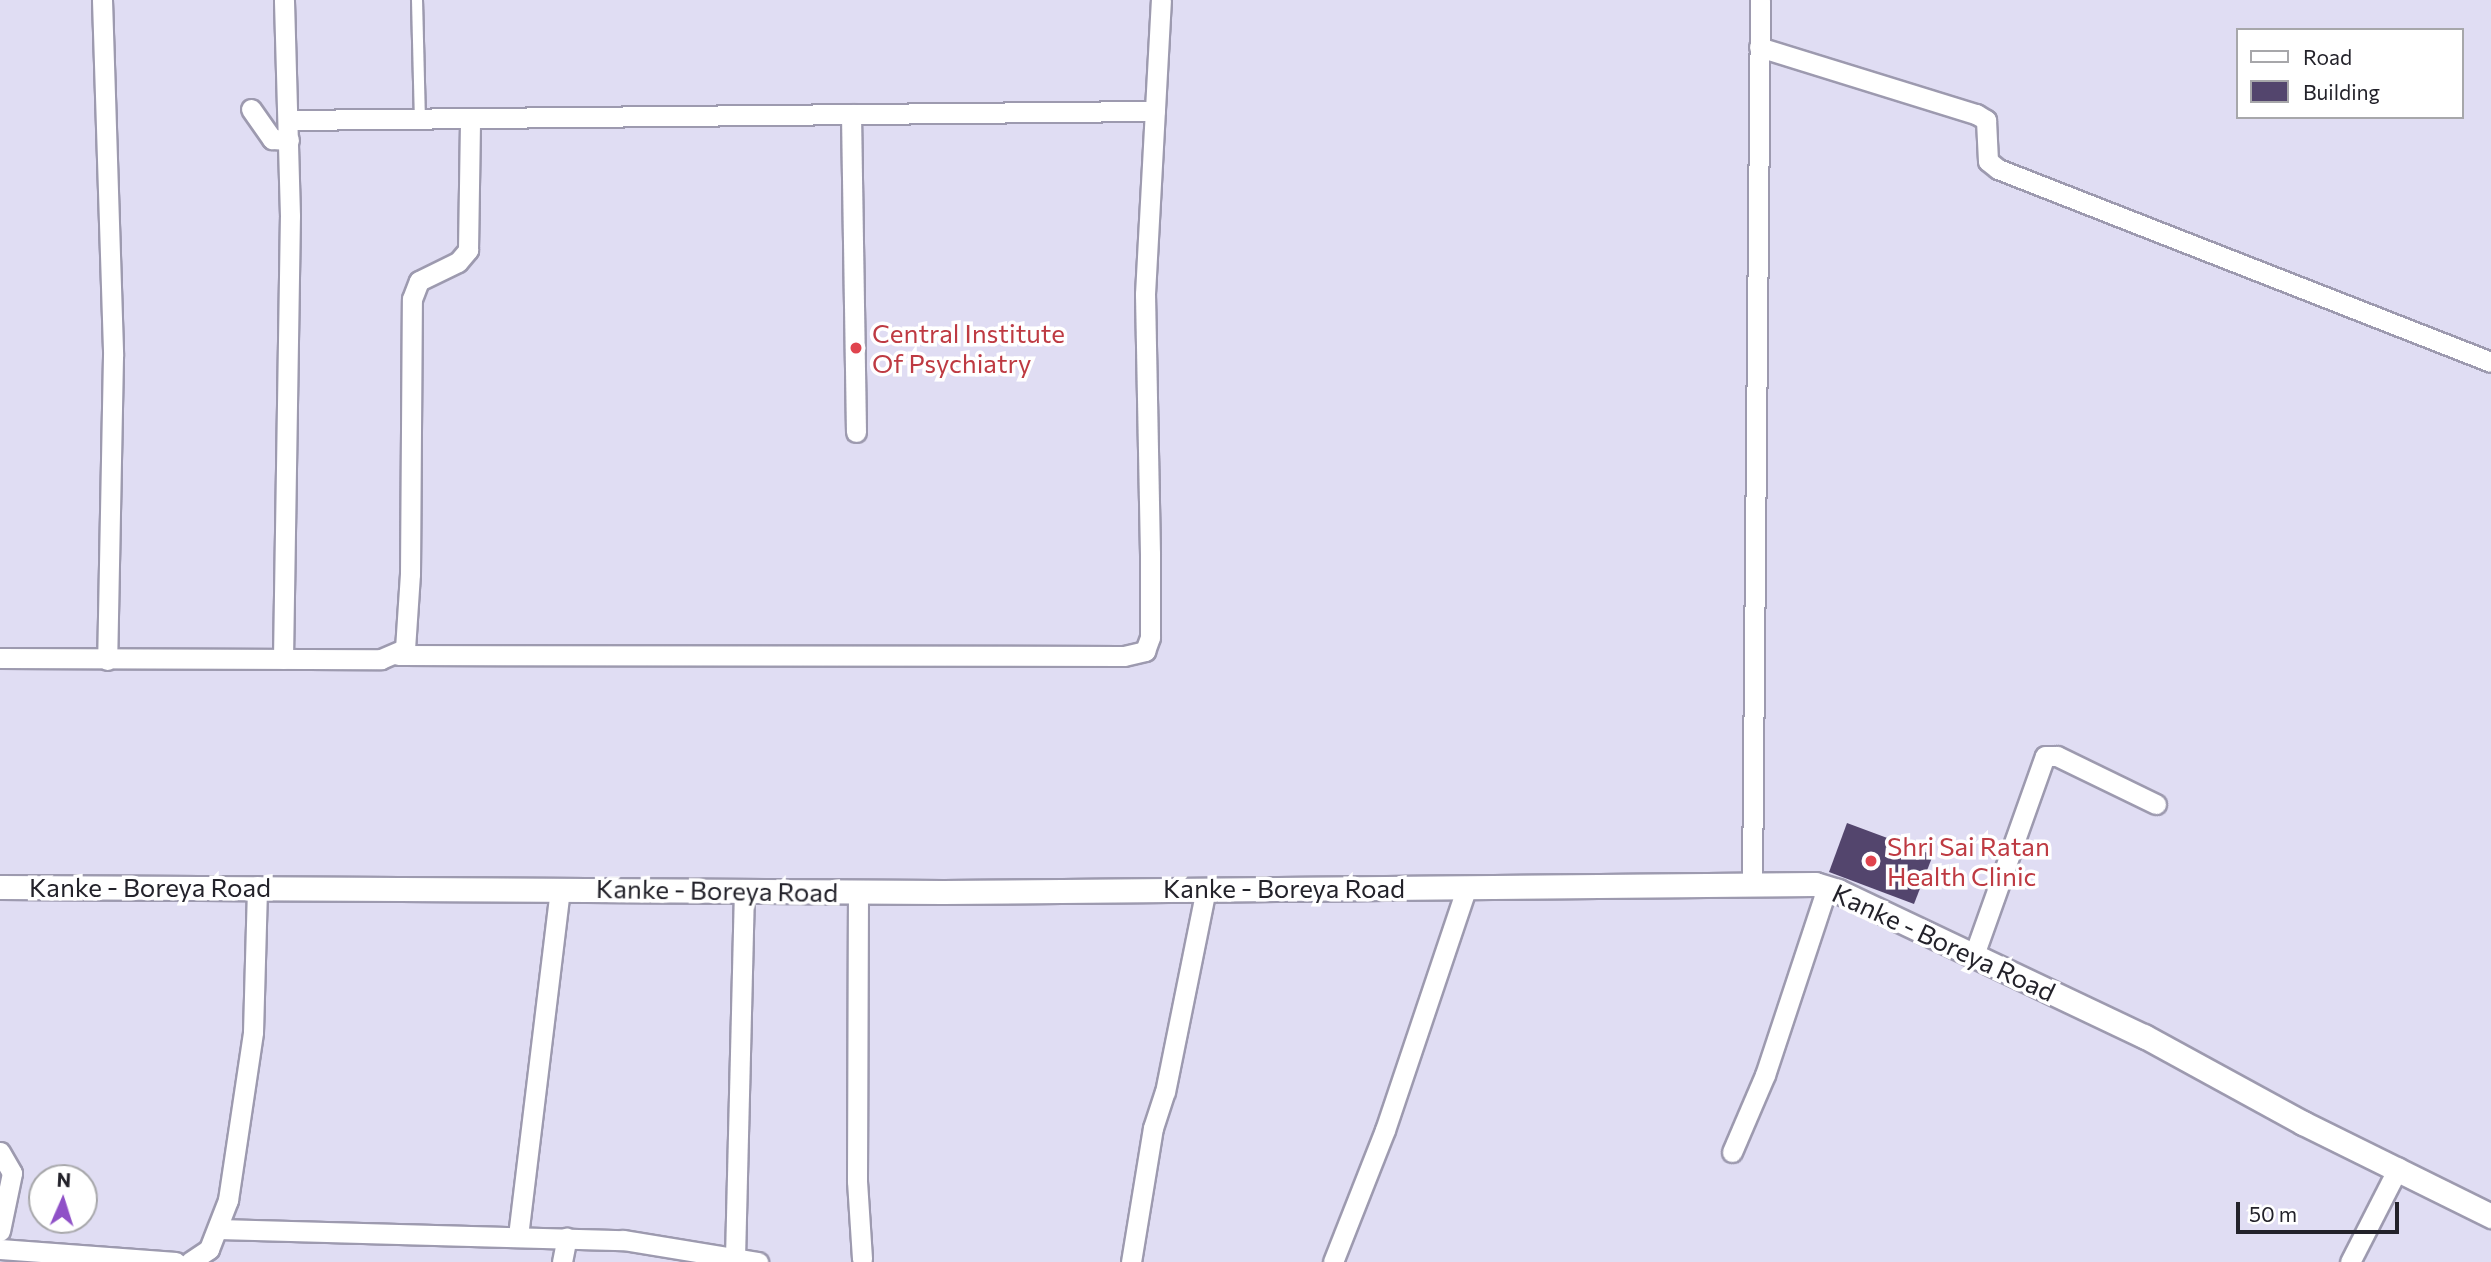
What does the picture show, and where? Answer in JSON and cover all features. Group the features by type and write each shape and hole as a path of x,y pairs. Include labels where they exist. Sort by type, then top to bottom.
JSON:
{"street":[{"path":"102,0 113,356 107,660"},
{"path":"283,659 289,130 284,0"},
{"path":"0,658 283,659 398,655 1124,656 1145,651 1150,638 1145,294 1161,0"},
{"path":"1752,884 1759,0"},
{"path":"1759,47 1976,114 1986,120 1988,161 1998,169 2491,362"},
{"path":"251,109 272,139 289,130 420,118 1155,111"},
{"path":"851,114 856,432"},
{"path":"398,655 408,640 412,299 419,281 458,262 468,250 470,118"},
{"path":"1974,955 2045,756 2057,756 2156,804"},
{"name":"Kanke - Boreya Road","path":"0,887 257,886 858,891 1752,884 1827,887 2144,1036 2303,1123 2491,1216"},
{"path":"190,1262 202,1257 219,1229 228,1200 252,1044 257,886"},
{"path":"1333,1262 1384,1130 1467,887"},
{"path":"1732,1152 1765,1076 1827,887"},
{"path":"518,1236 560,888"},
{"path":"1131,1262 1153,1128 1165,1092 1206,889"},
{"path":"735,1258 744,890"},
{"path":"858,891 857,1181 862,1259"},
{"path":"0,1152 12,1173 0,1231"},
{"path":"2350,1262 2398,1168"},
{"path":"219,1229 622,1240 758,1262"},
{"path":"562,1262 567,1237"},
{"path":"0,1249 176,1262"}],"lane":[{"path":"417,0 420,118"}],"building":[{"path":"1847,823 1933,855 1914,904 1829,872"}],"place":[{"name":"Central Institute Of Psychiatry","path":"856,348"},
{"name":"Shri Sai Ratan Health Clinic","path":"1871,861"}]}
